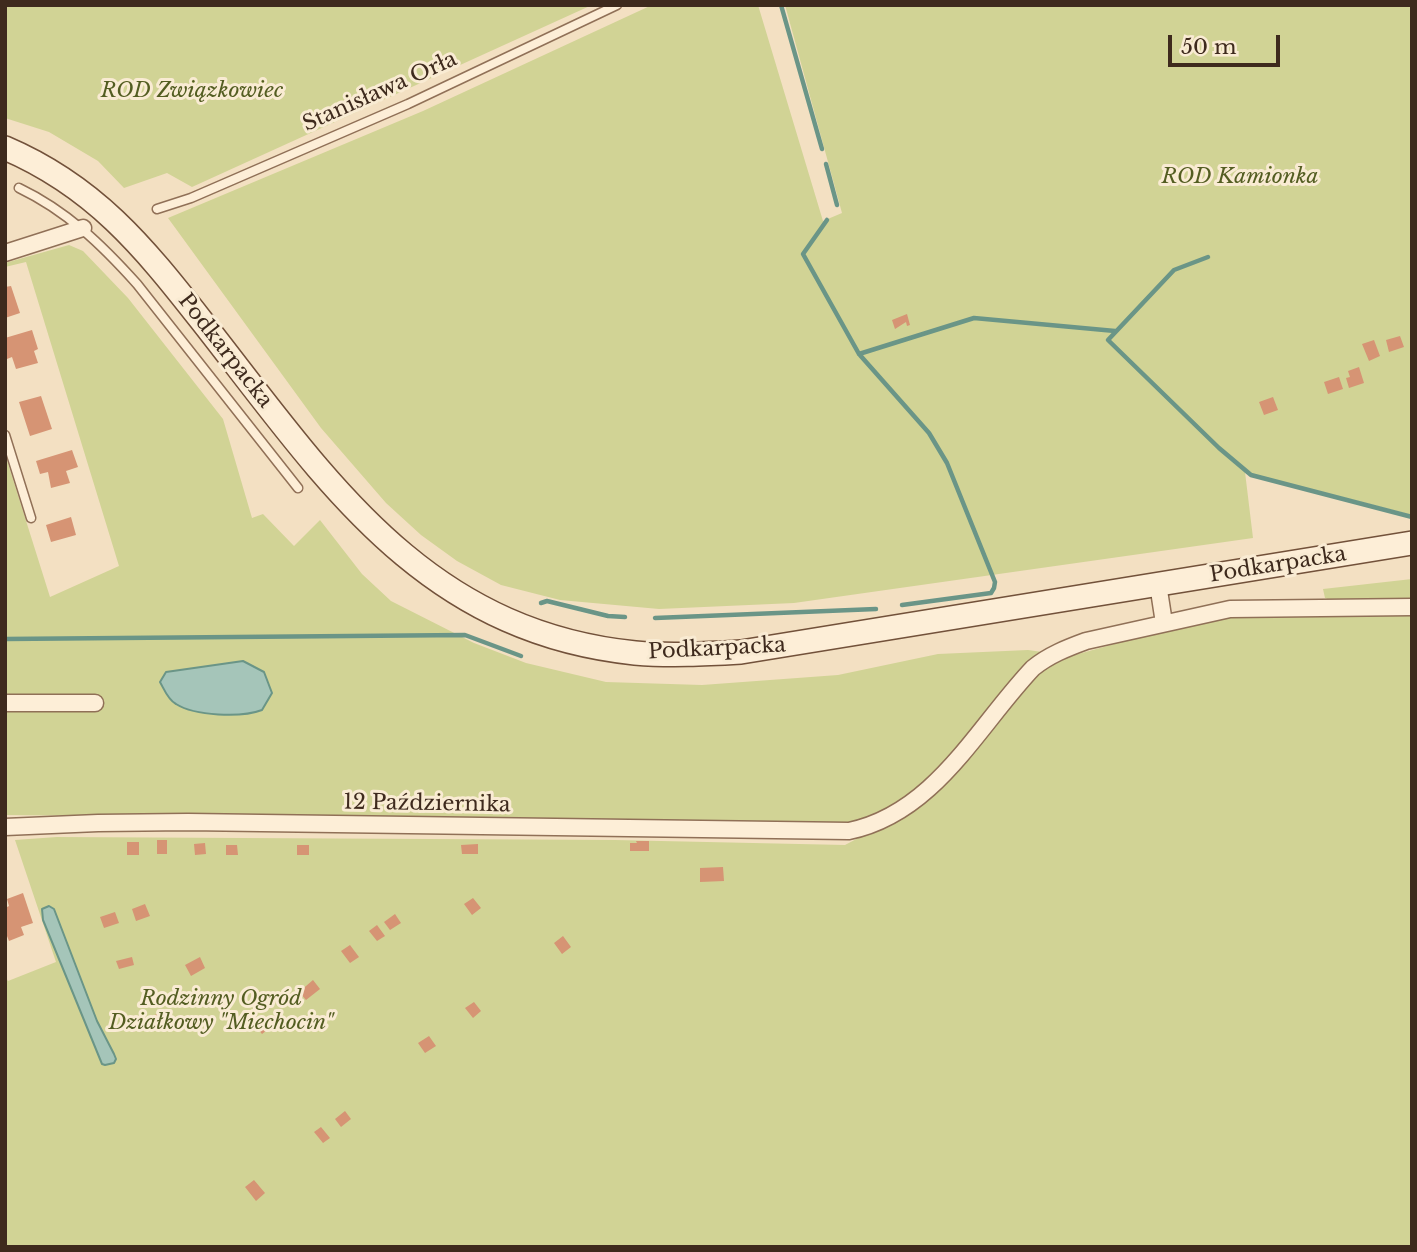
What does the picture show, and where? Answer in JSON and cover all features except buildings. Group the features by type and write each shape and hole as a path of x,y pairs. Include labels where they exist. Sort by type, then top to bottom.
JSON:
{"main road":[{"name":"Podkarpacka","path":"5,148 44,166 121,225 185,299 326,479 397,551 455,592 494,614 558,638 630,652 741,652 1412,543"}],"street":[{"path":"5,253 83,228"},
{"path":"1158,584 1164,623"},
{"name":"12 Października","path":"5,827 98,822 188,822 849,831 872,827 915,802 944,775 1017,685 1048,657 1086,642 1230,609 1412,607"},
{"path":"5,703 95,703"}],"lane":[{"name":"Stanisława Orła","path":"157,209 191,198 408,104 617,5"},
{"path":"19,188 47,203 83,228 137,284 298,488"},
{"path":"5,435 31,518"}],"green space":[{"name":"ROD Związkowiec","path":"5,5 592,5 192,187 167,173 124,188 98,161 49,132 5,118"},
{"name":"ROD Kamionka","path":"652,5 758,5 823,221 842,213 785,5 1412,5 1412,515 1245,472 1253,538 794,603 659,609 560,600 501,585 457,561 421,535 386,503 321,428 168,218 423,111"},
{"name":"Rodzinny Ogród Działkowy \"Miechocin\"","path":"69,245 83,251 128,298 223,419 252,518 263,514 294,546 320,520 362,574 391,601 474,643 526,663 606,682 702,685 838,675 938,654 1028,650 1071,656 1209,618 1340,611 1333,601 1325,598 1323,589 1412,579 1412,1247 5,1247 5,976 8,981 56,962 15,840 57,837 615,840 845,845 885,824 5,815 5,454 50,597 119,566 26,262 5,267 5,263"}],"shaded area":[{"path":"243,661 264,672 272,693 262,710 253,713 231,715 184,708 173,702 160,682 166,672"},
{"path":"49,906 54,909 97,1021 116,1059 114,1063 102,1064 43,920 42,909"}],"waterway":[{"path":"781,5 822,149"},
{"path":"826,164 837,205"},
{"path":"827,220 803,254 859,354 929,433 947,463 995,582 991,593 902,605"},
{"path":"1208,257 1174,270 1108,340 1219,448 1251,475 1412,517"},
{"path":"859,354 974,318 1115,331"},
{"path":"541,603 547,601 608,616 625,617"},
{"path":"655,618 876,609"},
{"path":"5,639 465,635 521,656"}]}
